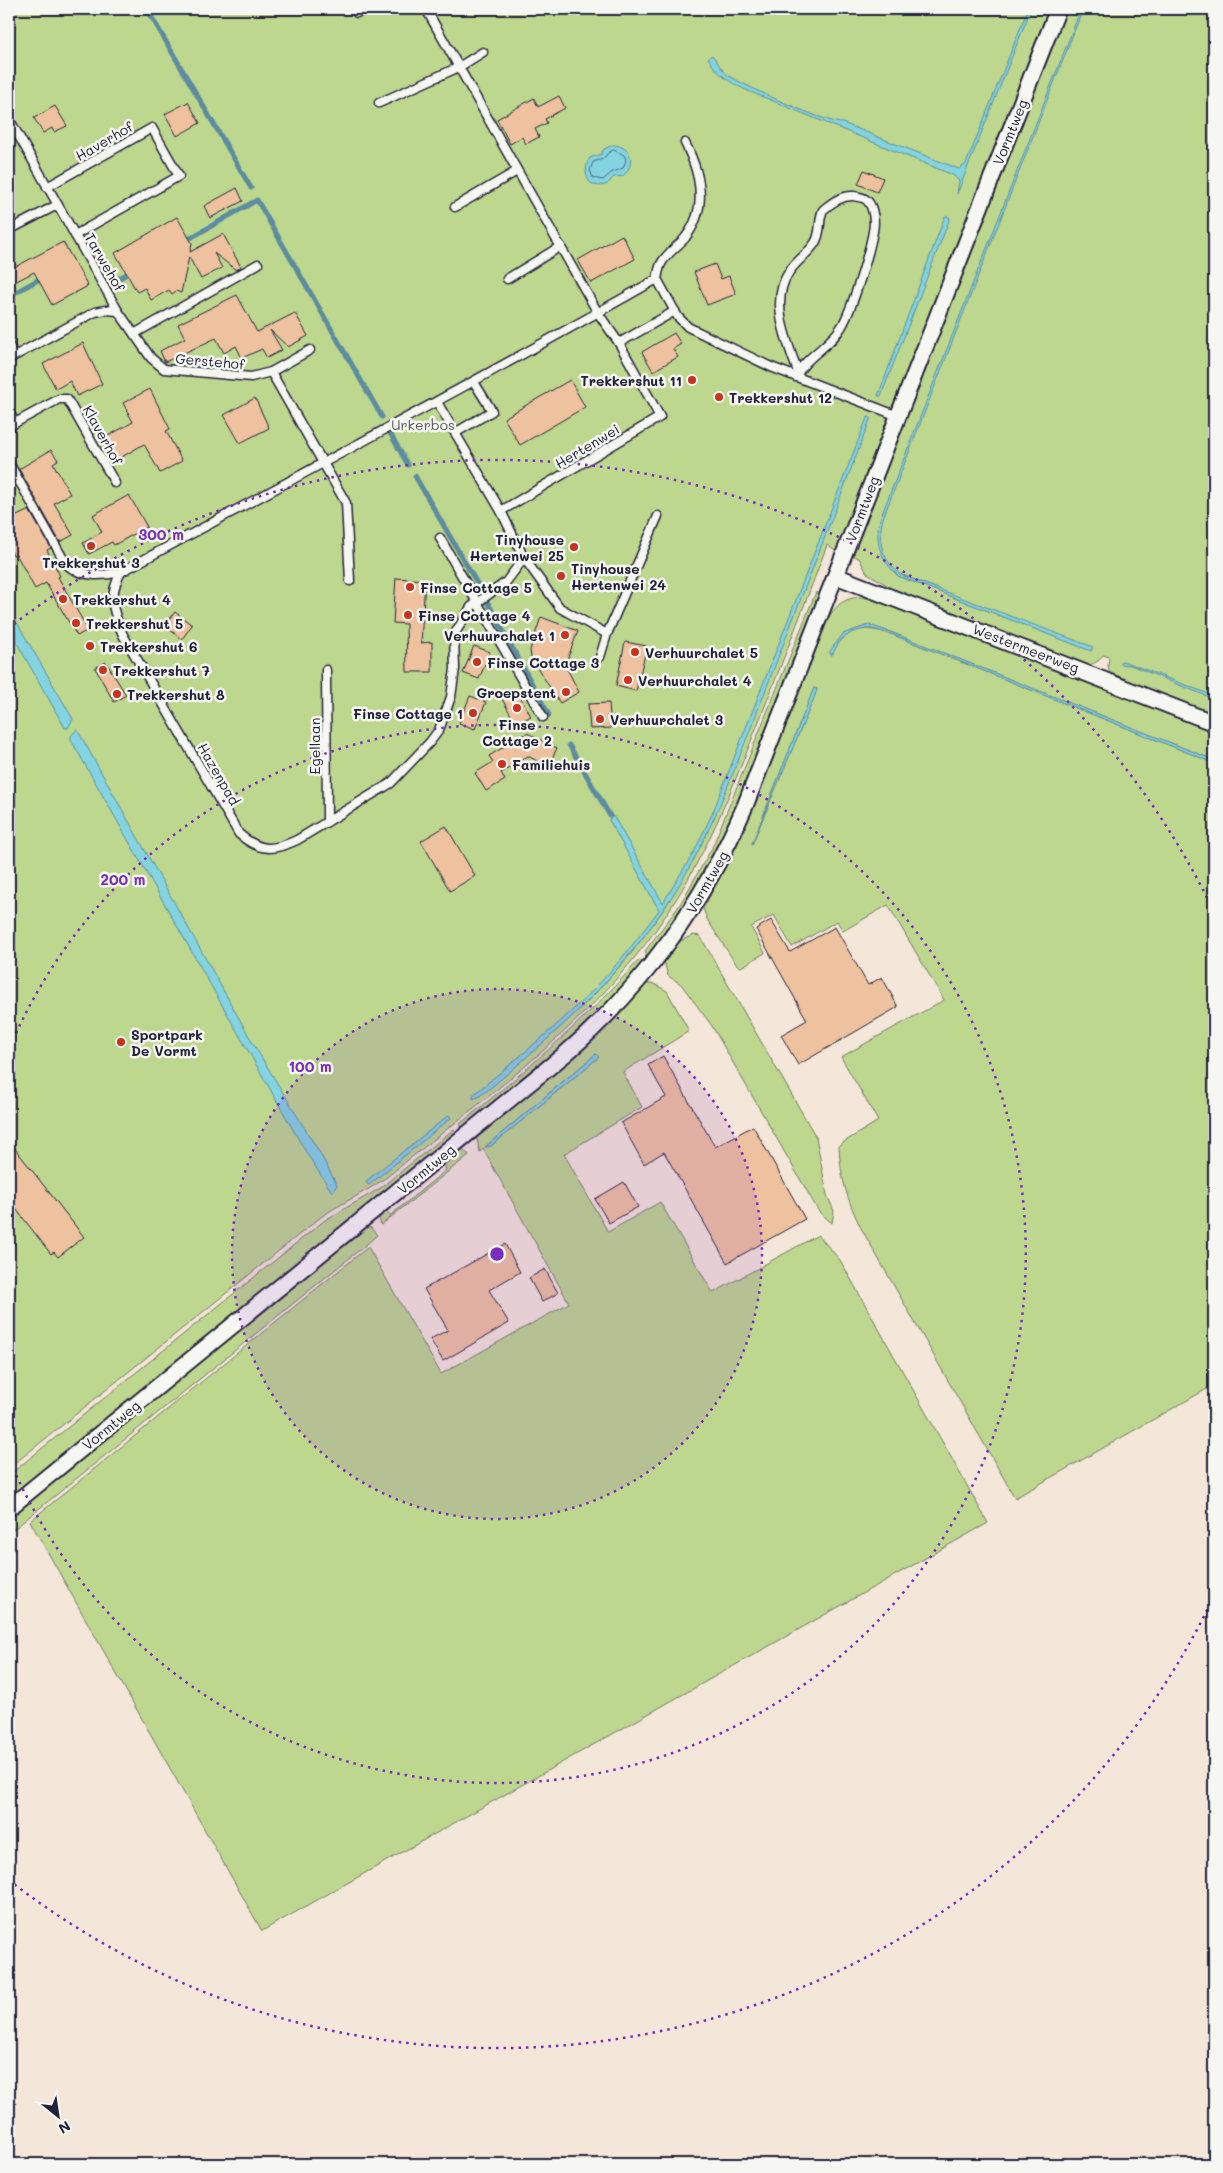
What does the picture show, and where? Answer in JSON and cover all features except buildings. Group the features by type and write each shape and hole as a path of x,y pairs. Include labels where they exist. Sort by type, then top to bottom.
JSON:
{"street":[{"name":"Vormtweg","path":"9,1508 564,1055 609,1013 638,982 690,912 723,856 836,576 1058,9"},
{"name":"Westermeerweg","path":"836,576 1214,723"}],"lane":[{"path":"426,9 598,313 619,343 675,310"},
{"path":"379,103 459,67 483,52"},
{"name":"Tarwehof","path":"12,124 118,311"},
{"name":"Haverhof","path":"48,187 152,128 179,176 75,235"},
{"path":"685,143 700,181 700,203 694,225 674,251 661,262 657,279 682,322 688,327 771,367 797,374 898,416"},
{"path":"455,207 518,171"},
{"path":"846,197 864,198 872,209 874,224 852,305 842,326 833,339 797,374 779,312 780,297 786,276 815,243 820,232 821,217 824,210 831,203 846,197"},
{"path":"9,230 57,205"},
{"path":"507,278 561,246"},
{"path":"134,334 258,264"},
{"path":"9,463 66,564 80,573 92,575 121,572 387,427 474,382 657,279"},
{"name":"Tarwehof","path":"9,346 12,358 95,312 106,310 118,311"},
{"name":"Gerstehof","path":"118,311 151,358 164,369 252,377 271,372 310,350"},
{"name":"Hertenwei","path":"501,511 660,417 619,343"},
{"path":"271,372 346,503 350,581"},
{"path":"455,433 492,411 474,382"},
{"name":"Klaverhof","path":"9,412 12,425 59,399 68,399 115,483"},
{"path":"436,402 501,511 524,558 560,608 607,634"},
{"path":"600,657 607,634 658,516"},
{"path":"440,538 543,717"},
{"name":"Hazenpad","path":"121,572 113,587 112,611 123,635 239,834 250,844 261,848 277,848 297,840 391,783 430,742 439,730 452,697 455,669 454,635 463,618 476,603 506,582 524,558"},
{"name":"Egellaan","path":"326,670 328,822"}],"green space":[{"name":"Urkerbos","path":"9,9 1214,9 1214,716 1110,675 1109,657 1103,655 1098,661 1088,666 886,588 887,585 867,573 859,558 839,550 838,553 827,545 747,752 709,838 680,893 643,947 616,979 556,1039 491,1094 384,1179 321,1217 9,1468","holes":["822,543 717,811 694,859 664,909 630,955 591,998 547,1039 477,1098 591,996 664,908 701,840 745,739","895,572 1091,650 1092,651 898,576"]},
{"path":"816,592 821,595 726,836 699,886 648,957 645,951 679,906 712,848"},
{"path":"862,597 881,601 1214,731 1214,760 869,625 843,634 833,651 845,637 858,630 865,629 891,634 1214,763 1214,1385 1015,1498 861,1228 848,1198 841,1167 839,1145 878,1121 841,1057 944,1000 888,905 843,931 837,921 792,947 774,915 751,927 765,953 741,967 736,964 708,921 703,909 738,840 822,625 825,625 831,613 839,605 844,601","holes":["814,688 817,689 814,698 752,844"]},
{"path":"693,935 700,936 816,1137 827,1195 834,1211 832,1223 819,1212 712,1026 681,984 668,976 664,961 678,942"},
{"path":"639,960 645,961 617,995 572,1040 464,1131 460,1124 530,1066 575,1025"},
{"path":"652,983 667,991 689,1031 623,1072 642,1107 564,1154 608,1232 660,1202 713,1293 818,1235 840,1260 988,1523 262,1931 30,1521 368,1247 441,1374 569,1303 483,1149 480,1152 476,1136 563,1064 644,985","holes":["596,1054 599,1057 491,1146 485,1147"]},
{"path":"454,1129 459,1136 9,1500 9,1475 325,1220 379,1189"},
{"path":"459,1150 463,1150 469,1155 381,1225 379,1219 384,1211 391,1215 446,1170 444,1162"},
{"path":"366,1226 371,1228 377,1235 9,1533 9,1516"}],"water":[{"path":"1028,9 1031,9 957,194 959,181 953,175 746,90 724,77 715,69 708,58 712,55 729,76 786,104 834,122 843,123 959,169 966,164"},
{"path":"1081,9 1083,9 885,513 882,522 881,539 888,562 901,575 1093,647 1091,651 898,576 883,557 878,535 880,519"},
{"path":"613,145 619,146 628,152 631,161 630,166 623,176 614,177 606,184 594,185 587,178 586,173 590,158 601,154 604,149"},
{"path":"945,216 950,218 881,396 878,396"},
{"path":"870,417 729,782 706,835 679,886 635,948 588,1001 504,1077 473,1099 473,1095 541,1039 602,981 659,910 609,820 610,816 614,817 663,903 694,852 713,812 867,418"},
{"path":"9,609 73,719 68,728 65,728 9,629"},
{"path":"869,625 1214,760 1214,763 891,634 869,628 853,632 840,640 832,655 830,654 830,651 843,634"},
{"path":"1123,661 1214,696 1214,699 1130,665 1121,664 1120,662"},
{"path":"814,688 817,689 814,698 752,844"},
{"path":"77,729 254,1045 321,1155 337,1185 332,1192 307,1154 71,740 71,736"},
{"path":"596,1054 599,1057 491,1146 485,1147"},
{"path":"449,1115 451,1118 369,1185 367,1184 366,1181"}],"waterway":[{"path":"147,9 251,188"},
{"path":"185,241 257,200 382,417"},
{"path":"113,282 132,271"},
{"path":"9,296 43,277"},
{"path":"391,435 408,465"},
{"path":"415,476 478,585"},
{"path":"488,603 549,715"},
{"path":"569,745 610,816"}],"place":[{"name":"Trekkershut 11","path":"692,380"},
{"name":"Trekkershut 12","path":"719,397"},
{"name":"Trekkershut 3","path":"91,546"},
{"name":"Tinyhouse Hertenwei 25","path":"574,547"},
{"name":"Tinyhouse Hertenwei 24","path":"561,576"},
{"name":"Finse Cottage 5","path":"410,587"},
{"name":"Trekkershut 4","path":"63,599"},
{"name":"Finse Cottage 4","path":"408,615"},
{"name":"Trekkershut 5","path":"76,623"},
{"name":"Verhuurchalet 1","path":"565,635"},
{"name":"Trekkershut 6","path":"90,646"},
{"name":"Verhuurchalet 5","path":"635,652"},
{"name":"Finse Cottage 3","path":"477,662"},
{"name":"Trekkershut 7","path":"103,670"},
{"name":"Verhuurchalet 4","path":"628,680"},
{"name":"Groepstent","path":"566,692"},
{"name":"Trekkershut 8","path":"117,694"},
{"name":"Finse Cottage 2","path":"517,708"},
{"name":"Finse Cottage 1","path":"473,713"},
{"name":"Verhuurchalet 3","path":"600,719"},
{"name":"Familiehuis","path":"502,764"},
{"name":"Sportpark De Vormt","path":"121,1042"}]}
